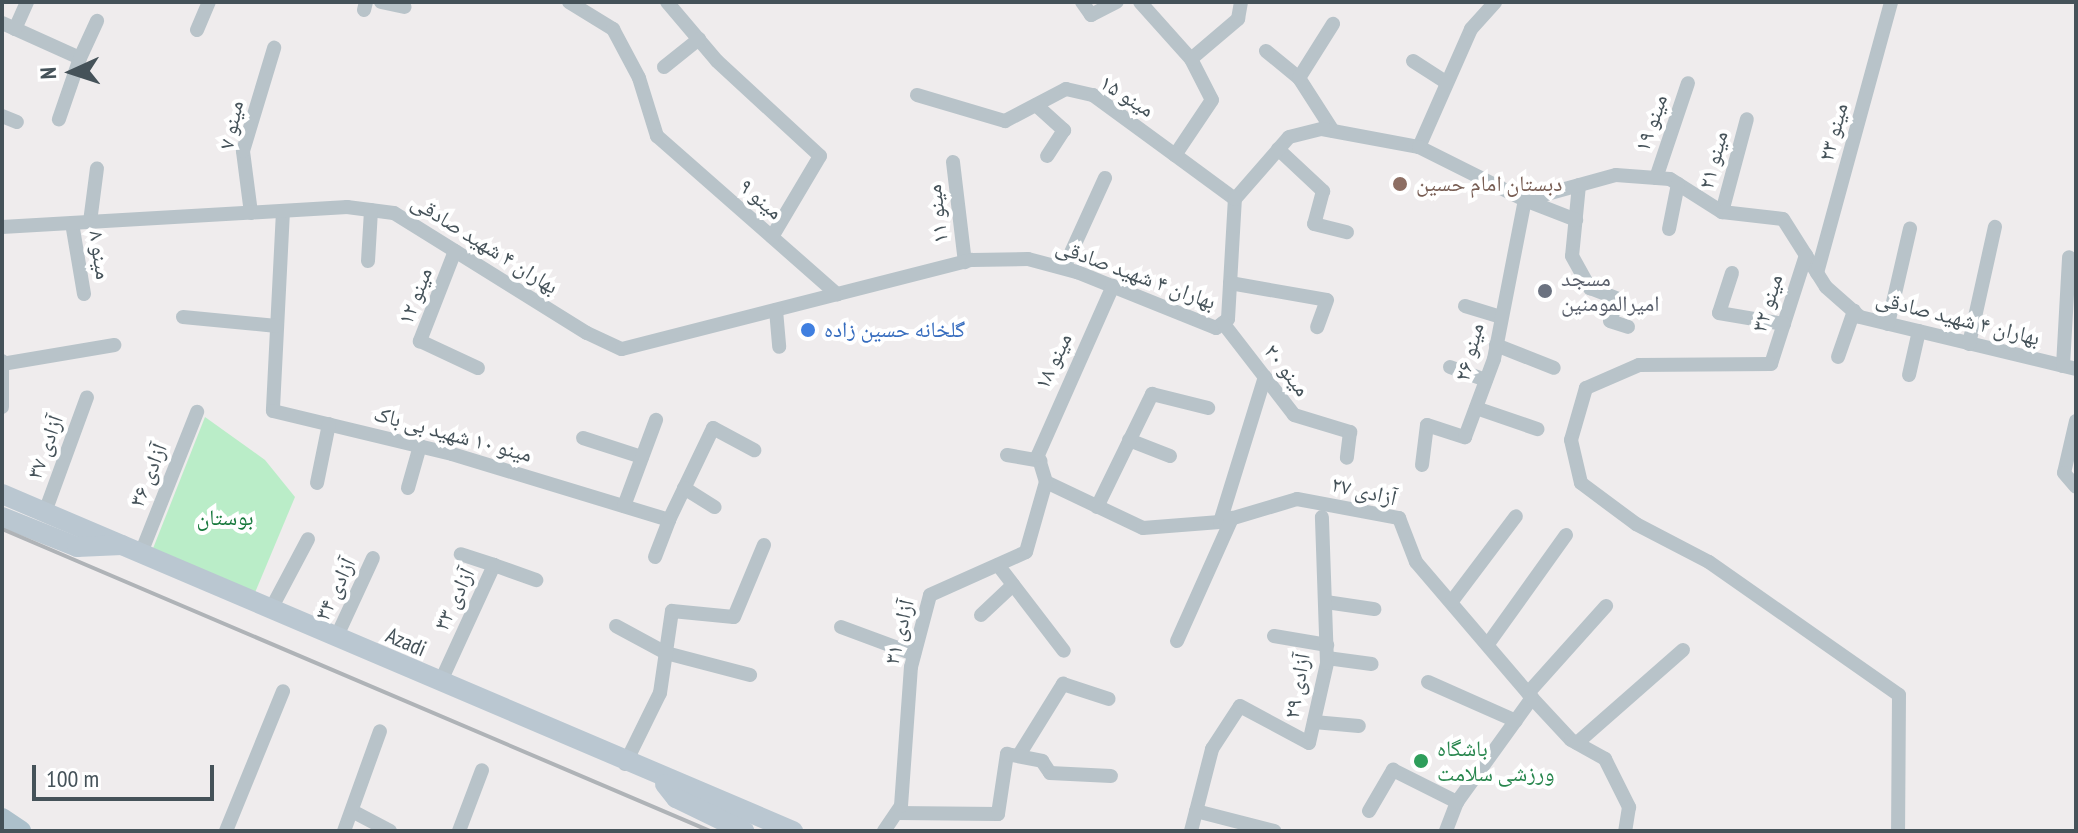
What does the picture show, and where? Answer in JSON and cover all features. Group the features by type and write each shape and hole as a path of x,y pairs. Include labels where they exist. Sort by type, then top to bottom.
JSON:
{"main road":[{"name":"Azadi","path":"2,494 625,764 793,831"},
{"path":"2,517 77,547 131,549"},
{"path":"660,777 676,798 744,831"},
{"path":"2,819 20,831"}],"street":[{"path":"27,2 9,26 80,58"},
{"path":"197,30 209,2"},
{"path":"381,2 404,7"},
{"name":"مینو ۹","path":"569,2 613,29 639,78 657,136 837,294"},
{"path":"667,2 699,39 820,156 772,237"},
{"path":"1082,2 1091,15 1117,2"},
{"path":"1140,2 1191,59 1212,100 1175,155"},
{"path":"1191,59 1238,19 1241,2"},
{"path":"1419,147 1471,29 1495,2"},
{"name":"مینو ۲۳","path":"1817,273 1891,2"},
{"path":"59,119 80,58 97,21"},
{"path":"1299,78 1333,24"},
{"path":"664,67 699,39"},
{"name":"مینو ۷","path":"251,213 243,151 274,48"},
{"path":"1266,51 1299,78 1333,131"},
{"path":"1413,61 1447,83"},
{"name":"مینو ۱۹","path":"1656,178 1688,83"},
{"name":"مینو ۱۵","path":"917,95 1005,121 1066,89 1093,95 1235,199"},
{"path":"1036,105 1064,130 1047,156"},
{"path":"2,116 17,122"},
{"name":"مینو ۲۱","path":"1722,212 1747,119"},
{"path":"1235,199 1289,137 1333,131 1419,147 1525,200 1576,220"},
{"path":"1278,149 1323,191 1314,224 1347,232"},
{"name":"مینو ۱۱","path":"953,162 965,262"},
{"path":"90,222 97,168"},
{"name":"بهاران ۴ شهید صادقی","path":"1525,200 1616,175 1656,178 1678,184 1722,212 1783,219 1817,273 1854,311 1888,324 2070,368"},
{"path":"1064,268 1105,178"},
{"path":"1669,229 1678,184"},
{"path":"1579,185 1572,256 1590,288 1618,299 1610,321 1628,327"},
{"name":"بهاران ۴ شهید صادقی","path":"2,227 283,211 371,210 394,213 587,333 622,349 965,262 1028,259 1064,268 1216,328 1228,319 1235,199"},
{"name":"مینو ۲۶","path":"1422,465 1427,425 1465,437 1496,345 1525,200"},
{"path":"368,261 371,210"},
{"name":"مینو ۱۰ شهید بی باک","path":"283,211 273,411 420,446 669,520"},
{"name":"مینو ۸","path":"72,223 84,294"},
{"path":"1969,344 1995,227"},
{"path":"1888,324 1910,229"},
{"name":"مینو ۱۲","path":"455,251 420,341 478,368"},
{"name":"مینو ۳۲","path":"1806,255 1771,364 1639,365 1586,388 1571,440 1581,483 1636,524 1709,562 1899,695 1898,831"},
{"path":"2069,257 2070,368"},
{"path":"1732,273 1719,313 1784,324"},
{"path":"1230,283 1327,300 1317,327"},
{"name":"مینو ۱۸","path":"1039,458 1113,286"},
{"path":"1465,306 1501,317"},
{"path":"776,310 779,347"},
{"path":"1838,357 1854,311"},
{"path":"183,317 277,326"},
{"name":"مینو ۲۰","path":"1223,323 1294,415 1350,432 1347,458"},
{"path":"1909,375 1919,331"},
{"path":"2,407 2,363 114,345"},
{"path":"1496,345 1554,368"},
{"path":"1450,367 1486,380"},
{"path":"1177,641 1226,520 1265,377"},
{"path":"1097,507 1152,394 1208,408"},
{"name":"آزادی ۳۷","path":"45,512 87,397"},
{"path":"1476,408 1537,429"},
{"name":"آزادی ۳۶","path":"131,549 197,412"},
{"path":"624,506 656,420"},
{"path":"2076,421 2064,473 2076,487"},
{"path":"317,483 329,424"},
{"path":"655,557 669,520 713,428 754,450"},
{"path":"583,438 642,457"},
{"path":"1129,440 1170,456"},
{"path":"408,488 420,446"},
{"path":"1007,455 1039,458 1046,482"},
{"name":"آزادی ۲۷","path":"1046,482 1143,528 1226,520 1297,499 1399,518 1416,562 1530,696 1577,743 1605,759 1629,807 1625,831"},
{"name":"آزادی ۳۱","path":"884,831 897,813 914,654 930,595 1026,552 1046,482"},
{"path":"684,488 715,507"},
{"path":"1452,601 1516,516"},
{"name":"آزادی ۲۹","path":"1191,831 1212,749 1240,706 1309,743 1327,651 1322,517"},
{"path":"1488,644 1566,535"},
{"path":"271,609 308,539"},
{"path":"625,764 660,693 672,611 734,617 764,545"},
{"name":"آزادی ۳۳","path":"440,683 494,565 461,554"},
{"name":"آزادی ۳۴","path":"336,638 373,558"},
{"path":"494,565 536,580"},
{"path":"998,565 1064,651"},
{"path":"981,615 1013,585"},
{"path":"1326,602 1374,609"},
{"path":"1446,831 1457,802 1516,721 1530,696 1606,606"},
{"path":"616,626 666,653 750,675"},
{"path":"841,627 914,654"},
{"path":"1274,636 1372,664"},
{"path":"1577,743 1683,650"},
{"path":"1428,682 1516,721"},
{"path":"1019,755 1063,684 1109,699"},
{"path":"226,831 283,691"},
{"path":"1314,722 1359,726"},
{"path":"344,831 380,731"},
{"path":"897,813 998,814 1007,754 1042,761 1050,773 1111,776"},
{"path":"459,831 482,770"},
{"path":"1369,811 1393,770 1457,802"},
{"path":"352,811 390,831"},
{"path":"1196,811 1274,831"}],"green space":[{"name":"بوستان","path":"205,417 265,460 295,497 254,595 152,551"}],"railway":[{"path":"2,529 710,831"}],"place":[{"name":"دبستان امام حسین","path":"1400,184"},
{"name":"مسجد امیرالمومنین","path":"1545,291"},
{"name":"گلخانه حسین زاده","path":"808,330"},
{"name":"باشگاه ورزشی سلامت","path":"1421,761"}]}
